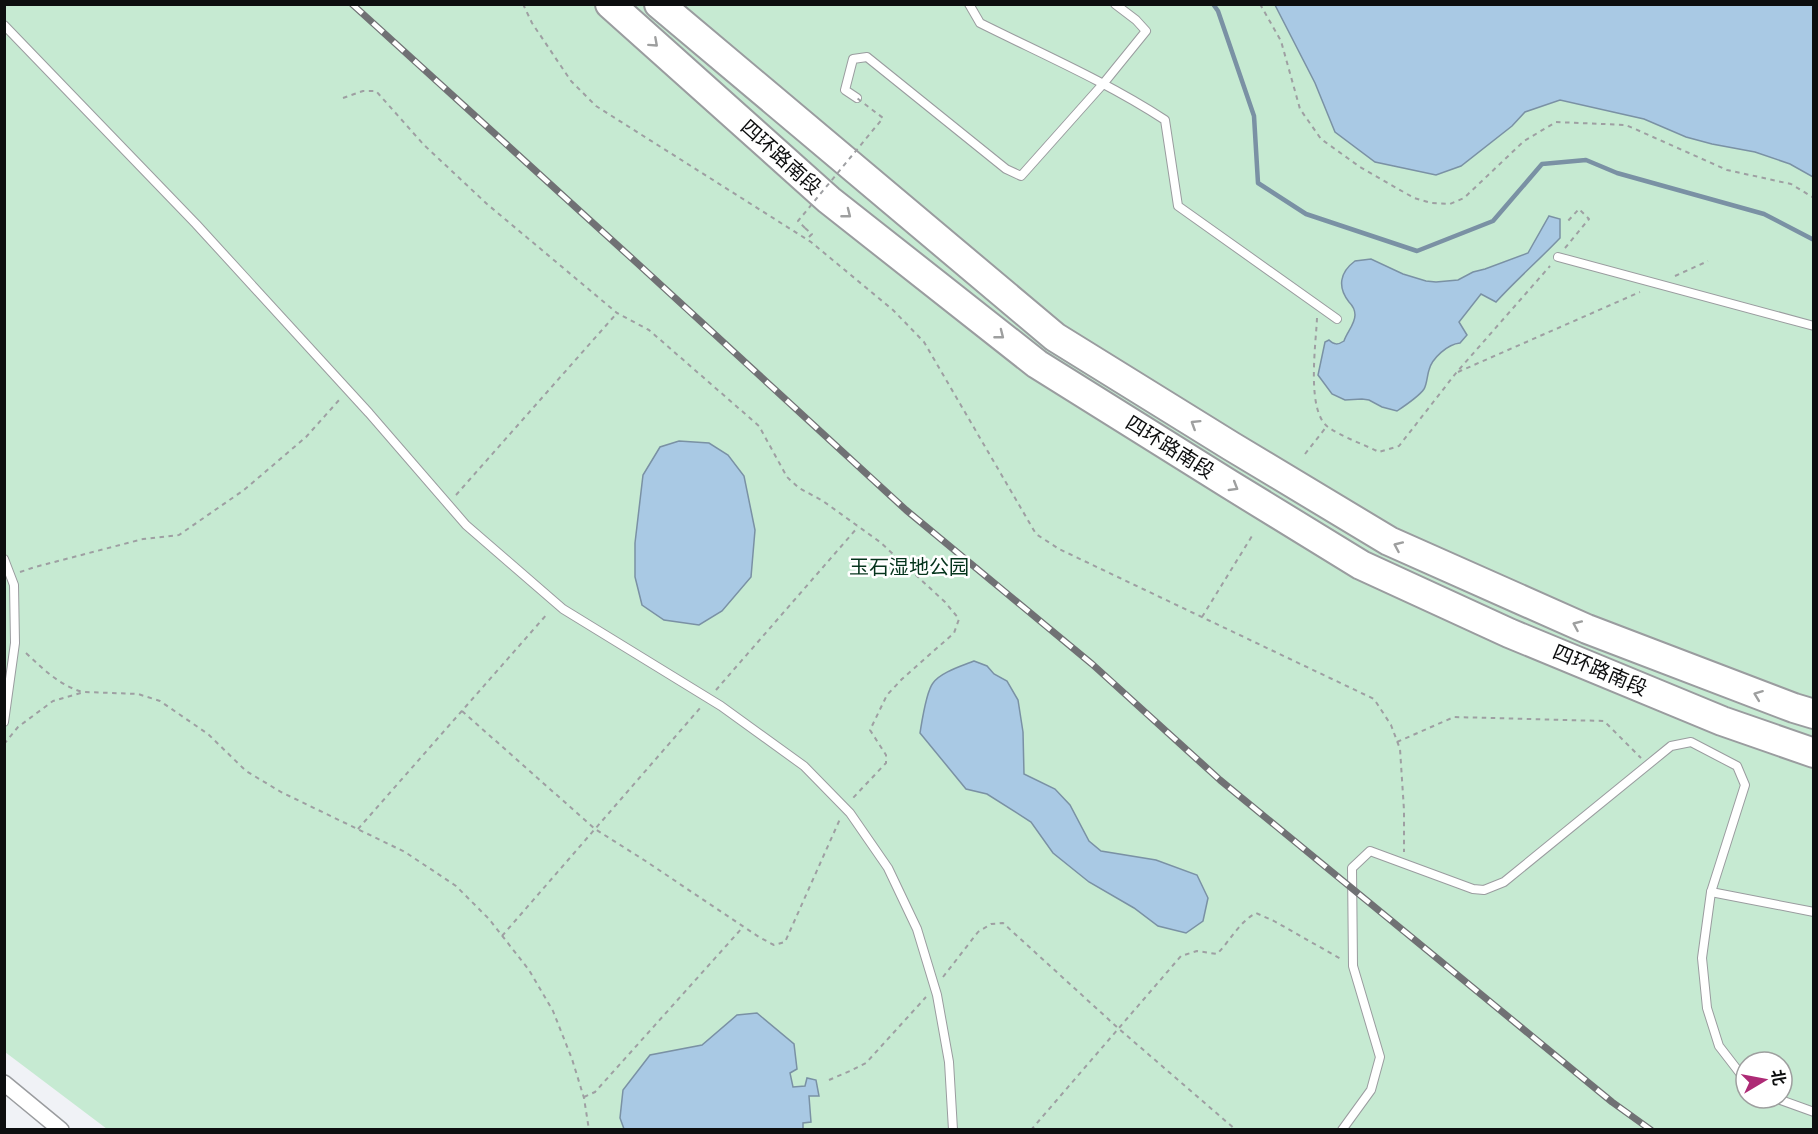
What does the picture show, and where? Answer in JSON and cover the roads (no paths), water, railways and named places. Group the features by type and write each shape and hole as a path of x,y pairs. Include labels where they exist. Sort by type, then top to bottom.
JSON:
{"highway":[{"name":"四环路南段","path":"610,4 829,200 1036,364 1228,484 1361,565 1509,633 1722,721 1814,753"},
{"name":"四环路南段","path":"658,4 1055,337 1241,452 1389,542 1587,629 1814,714"}],"street":[{"path":"4,1083 61,1130"}],"lane":[{"path":"969,4 980,23 1103,84 1165,120 1178,206 1337,320"},
{"path":"856,98 846,90 853,59 867,57 1006,169 1021,176 1103,84 1146,31 1115,4"},
{"path":"4,25 196,224 348,390 466,525 556,604 709,698 804,766 845,808 888,868 917,929 935,987 949,1062 953,1130"},
{"path":"1557,257 1814,326"},
{"path":"4,559 14,585 15,643 4,722"},
{"path":"1342,1130 1371,1090 1380,1057 1353,966 1352,868 1370,851 1484,891 1504,882 1671,746 1691,742 1737,766 1744,785 1711,892 1702,958 1707,1008 1719,1046 1734,1065"},
{"path":"1711,892 1814,912"},
{"path":"1794,1105 1814,1112"}],"water":[{"path":"1275,5 1813,5 1813,177 1790,164 1755,152 1712,144 1686,137 1644,119 1560,100 1525,112 1512,126 1461,166 1436,175 1375,162 1335,132 1315,83"},
{"path":"1549,216 1560,219 1560,238 1496,302 1481,294 1459,322 1467,335 1460,343 1451,346 1437,356 1428,372 1424,389 1415,398 1397,411 1369,400 1345,400 1332,394 1318,375 1325,342 1329,340 1336,344 1344,341 1354,322 1354,309 1345,296 1342,285 1343,275 1350,265 1355,261 1371,259 1403,274 1426,281 1458,280 1473,272 1528,253"},
{"path":"679,441 709,443 728,455 744,476 755,530 751,577 722,611 699,625 664,620 642,605 635,577 635,543 643,475 660,447"},
{"path":"974,661 987,666 994,674 1007,681 1018,700 1023,732 1024,774 1055,789 1070,805 1089,841 1101,851 1156,860 1197,875 1208,898 1203,921 1186,933 1158,926 1134,908 1089,882 1053,853 1031,822 987,794 966,789 920,733 926,700 933,683 946,673"},
{"path":"757,1013 794,1044 797,1069 790,1073 793,1087 805,1086 807,1078 816,1080 819,1096 809,1096 811,1122 803,1123 803,1129 624,1129 620,1118 623,1090 650,1055 702,1045 737,1015"}],"waterway":[{"path":"1213,4 1218,11 1254,116 1258,183 1306,214 1417,251 1493,221 1542,164 1586,160 1617,173 1764,214 1814,240"}],"railway":[{"path":"352,4 906,510 1092,664 1220,780 1612,1102 1651,1130"}],"park label":[{"name":"玉石湿地公园","path":"909,567"}]}
